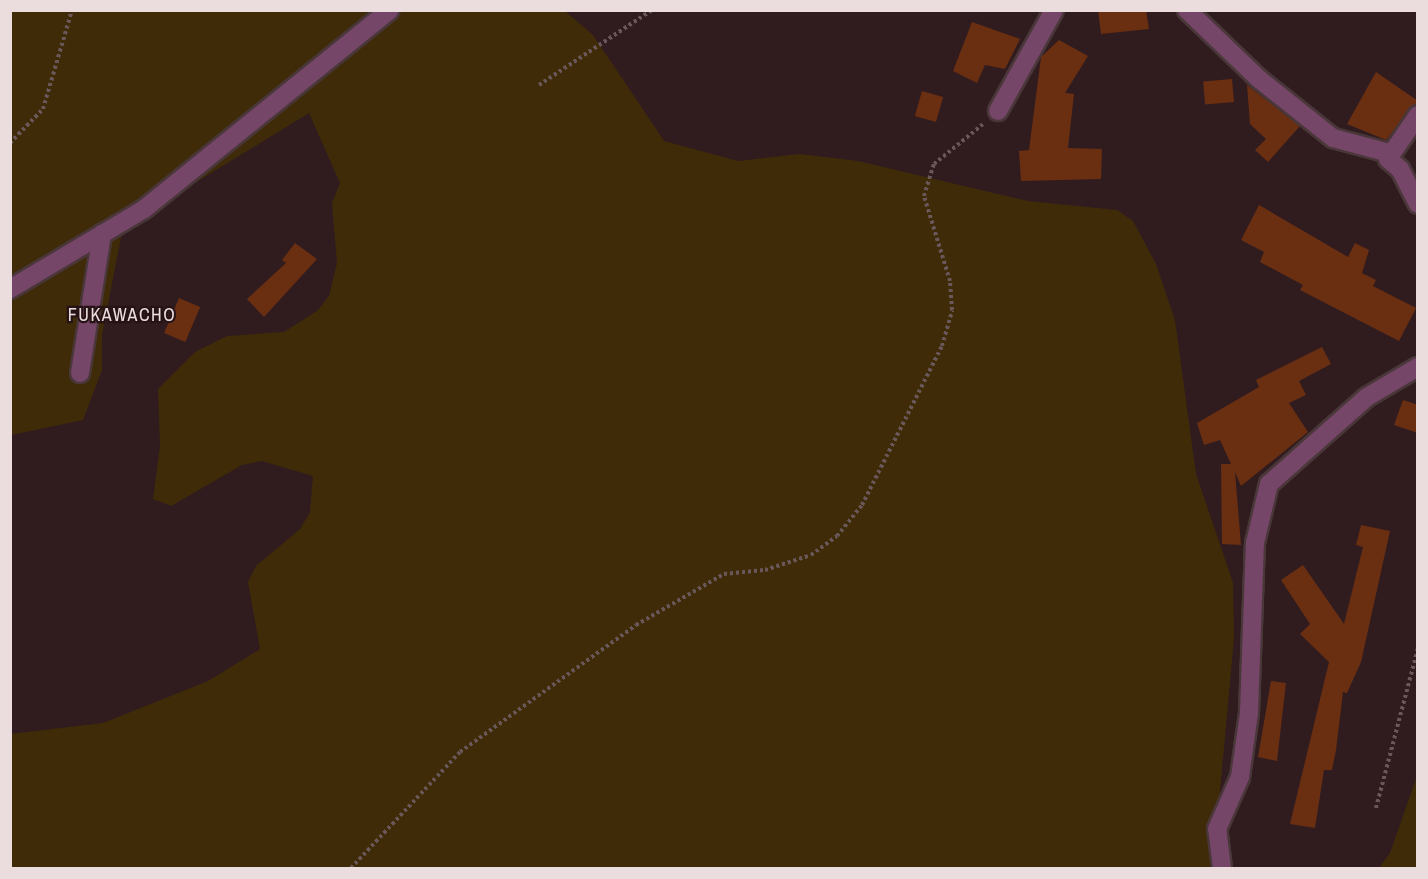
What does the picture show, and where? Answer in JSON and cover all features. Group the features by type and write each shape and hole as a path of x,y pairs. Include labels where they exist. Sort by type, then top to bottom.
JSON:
{"street":[{"path":"10,289 144,209 271,111 390,10"},
{"path":"998,111 1054,10"},
{"path":"1187,10 1224,49 1333,138 1389,153 1418,204"},
{"path":"1389,153 1418,115"},
{"path":"80,373 102,234"},
{"path":"1222,868 1217,829 1240,777 1249,712 1255,543 1269,484 1367,398 1418,367"}],"path":[{"path":"10,143 43,109 72,10"},
{"path":"539,85 652,10"},
{"path":"351,868 460,752 636,625 724,574 765,570 802,558 837,536 862,505 942,346 952,310 924,196 934,164 998,111"},
{"path":"1376,808 1418,648"}],"shaded area":[{"path":"11,11 565,11 593,35 664,141 738,161 799,154 858,161 1028,201 1117,210 1133,221 1156,264 1175,320 1196,474 1233,583 1234,638 1213,868 11,868 10,734 103,723 208,681 260,649 248,582 256,566 300,529 310,512 313,476 262,461 242,465 171,506 153,499 160,446 158,389 195,352 227,336 284,332 317,311 329,296 337,263 332,203 340,183 309,113 123,227 102,335 102,370 83,420 11,435"},
{"path":"1417,776 1417,868 1379,868 1390,853"}],"building":[{"path":"1098,10 1146,10 1149,29 1101,34"},
{"path":"972,22 1020,39 1005,69 985,65 977,83 953,71"},
{"path":"1059,40 1088,56 1065,93 1074,94 1068,148 1102,149 1101,179 1021,181 1019,151 1029,150 1041,57"},
{"path":"1376,72 1418,101 1386,140 1347,124"},
{"path":"1232,79 1234,102 1205,104 1203,82"},
{"path":"1247,85 1300,126 1268,162 1255,150 1266,139 1250,124"},
{"path":"922,91 943,97 936,122 915,116"},
{"path":"1259,205 1348,257 1355,243 1369,250 1362,273 1376,280 1373,286 1416,308 1399,341 1300,290 1303,285 1260,262 1264,252 1241,240"},
{"path":"295,243 317,259 264,317 247,299 286,263 282,260"},
{"path":"179,298 200,307 185,342 164,333"},
{"path":"1322,347 1331,364 1299,381 1306,395 1289,403 1308,432 1241,486 1235,472 1241,545 1222,544 1221,464 1231,464 1220,440 1204,445 1197,423 1259,387 1256,380"},
{"path":"1403,400 1418,405 1418,433 1394,425"},
{"path":"1361,525 1390,531 1361,662 1347,693 1343,692 1332,770 1324,770 1315,828 1290,824 1329,662 1300,634 1310,624 1281,580 1303,565 1344,624 1363,547 1356,545"},
{"path":"1271,681 1286,683 1277,761 1258,757"}],"district":[{"name":"FUKAWACHO","path":"122,315"}]}
